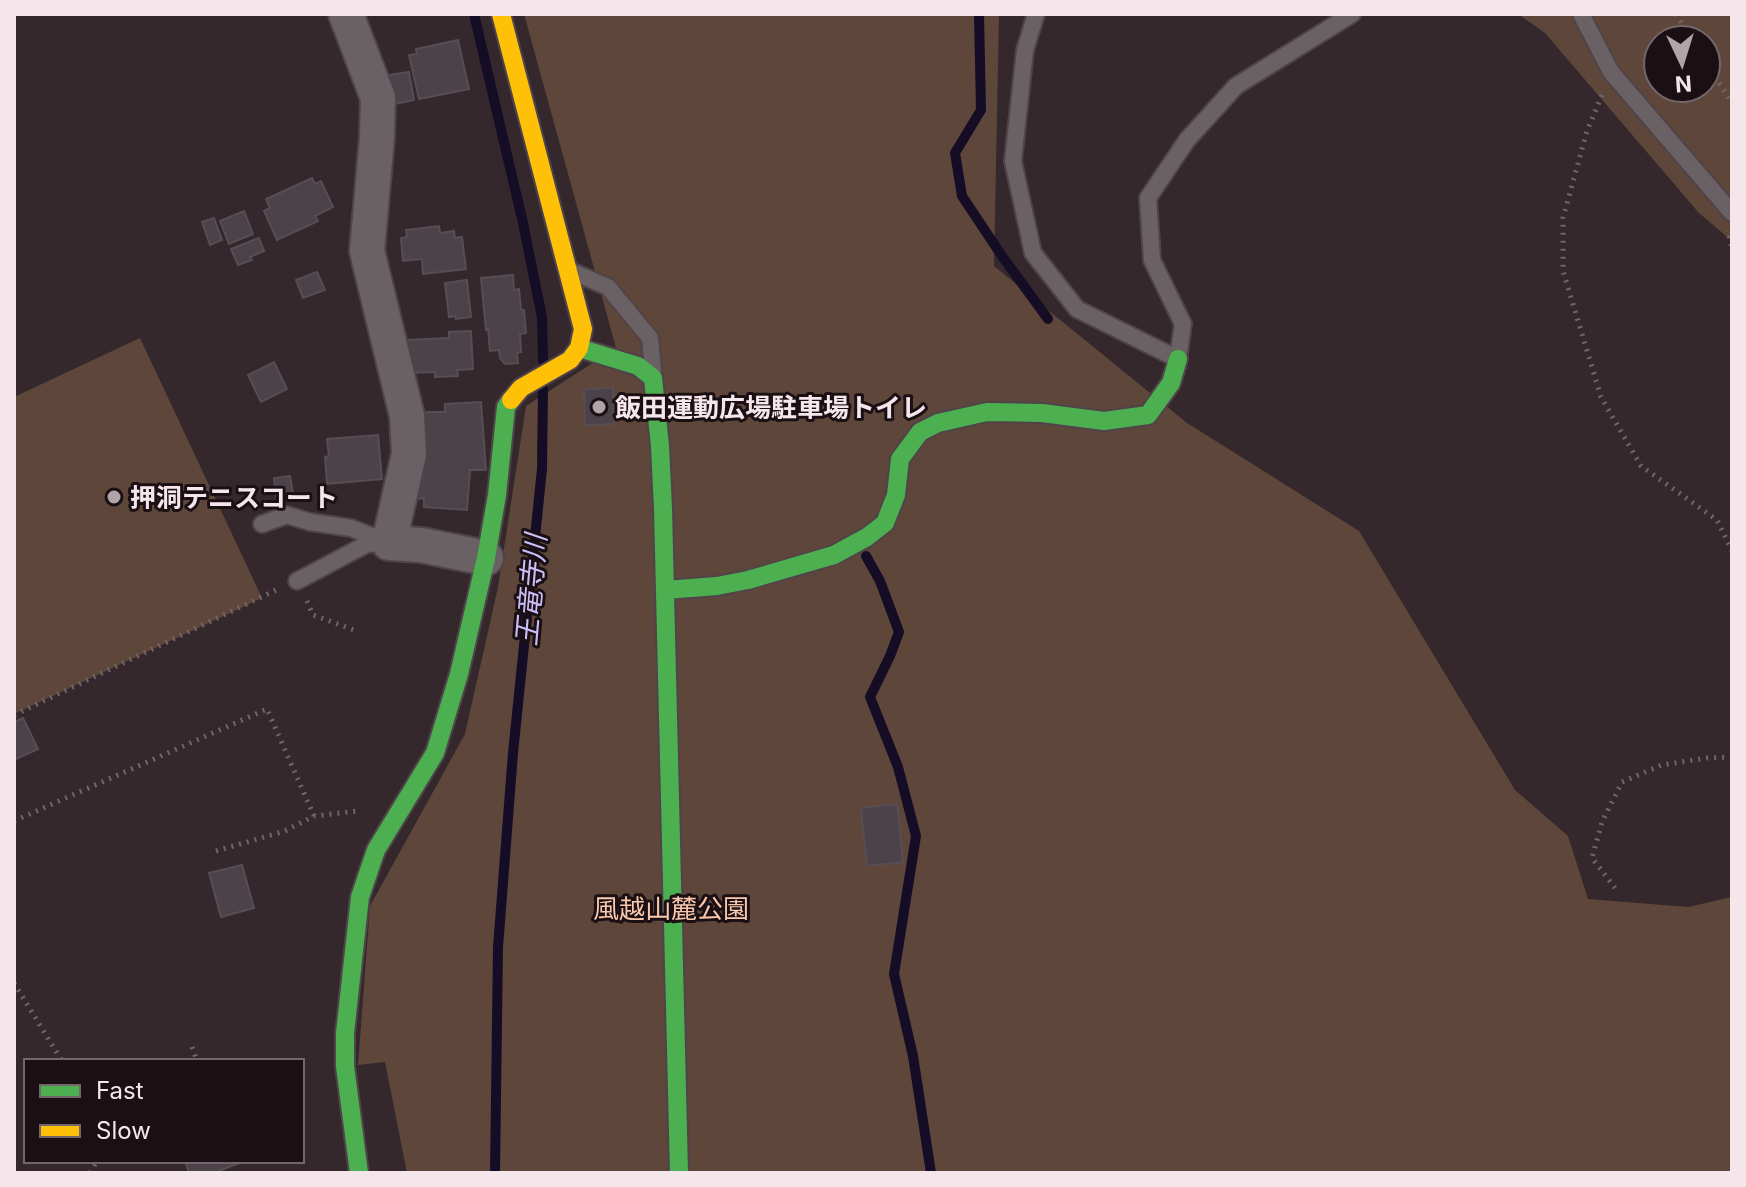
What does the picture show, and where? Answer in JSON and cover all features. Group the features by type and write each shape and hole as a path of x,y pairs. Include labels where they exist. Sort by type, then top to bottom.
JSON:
{"street":[{"path":"346,14 378,98 367,251 407,416 409,454 389,543 421,545 486,558"},
{"path":"359,1173 345,1066 345,1033 360,897 376,850 435,753 446,671 486,558 497,495 506,407 521,388 575,354 583,329 501,14"},
{"path":"575,354 638,366 653,378 660,446 665,590 679,1173"},
{"path":"665,590 748,580 834,555 867,537 885,523 896,495 900,459 920,432 938,423 987,412 1042,413 1104,421 1148,415 1171,383 1178,359"}],"lane":[{"path":"1036,14 1025,50 1013,161 1033,253 1077,309 1178,359 1183,324 1152,260 1148,198 1187,140 1236,86 1352,14"},
{"path":"1581,14 1611,72 1732,213"},
{"path":"568,269 608,287 650,338 653,378"},
{"path":"262,524 287,515 351,528 389,543"},
{"path":"297,581 367,544 389,543"}],"path":[{"path":"1611,72 1587,131 1563,218 1563,271 1601,397 1641,466 1717,520 1732,551"},
{"path":"14,715 297,581"},
{"path":"313,615 354,630"},
{"path":"14,821 267,709 314,816"},
{"path":"1615,888 1592,858 1602,822 1622,782 1662,765 1732,757"},
{"path":"216,851 285,831 314,816 363,810 408,797"},
{"path":"14,983 61,1059"},
{"path":"192,1047 196,1059"}],"green space":[{"name":"風越山麓公園","path":"524,14 999,14 994,266 1187,423 1359,531 1515,790 1568,836 1588,899 1688,907 1732,897 1732,1173 407,1173 385,1062 358,1065 370,906 465,734 498,587 526,406 616,348"},
{"path":"1518,14 1732,14 1732,241 1699,213 1545,33"},
{"name":"押洞テニスコート","path":"140,338 262,598 14,714 14,397"}],"building":[{"path":"458,40 469,89 419,99 409,55 417,54 416,49"},
{"path":"409,72 414,100 395,104 389,75"},
{"path":"312,178 315,184 321,181 333,207 315,216 318,221 277,240 264,211 270,208 266,199"},
{"path":"244,211 253,234 229,244 220,221"},
{"path":"214,218 222,240 210,245 202,222"},
{"path":"439,226 440,233 454,231 455,238 462,237 466,269 423,274 422,259 403,261 401,238 407,237 406,230"},
{"path":"259,238 264,251 238,265 231,249"},
{"path":"317,272 325,290 303,298 296,280"},
{"path":"513,275 514,290 519,289 521,310 524,310 526,333 520,334 518,363 505,364 499,350 490,351 481,278"},
{"path":"467,280 471,317 449,317 445,283"},
{"path":"471,331 473,369 457,370 458,376 435,377 435,372 408,373 407,340 449,338 449,332"},
{"path":"274,362 287,389 261,402 248,375"},
{"name":"飯田運動広場駐車場トイレ","path":"613,388 614,424 585,425 584,389"},
{"path":"481,402 486,470 470,470 467,510 424,507 424,498 415,499 421,412 445,412 445,404"},
{"path":"378,435 382,479 327,484 327,439"},
{"path":"290,476 293,494 276,496 274,478"},
{"path":"23,718 38,749 14,760 14,722"},
{"path":"897,804 903,862 867,866 861,808"},
{"path":"242,865 254,908 221,917 209,873"},
{"path":"186,1163 239,1163 214,1173 189,1173"}],"waterway":[{"name":"王竜寺川","path":"474,14 542,317 543,361"},
{"path":"979,14 981,110 955,153 962,196 1048,319"},
{"name":"王竜寺川","path":"495,1173 498,947 513,753 542,469 543,389"},
{"path":"866,556 880,581 899,632 870,697 898,767 916,836 894,974 913,1056 931,1173"}],"traffic: fast":[{"path":"579,348 638,366 653,378 663,509 679,1173"},
{"path":"665,590 748,580 834,555 867,537 885,523 896,495 900,459 920,432 938,423 987,412 1042,413 1104,421 1148,415 1171,383 1178,359"},
{"path":"359,1173 345,1066 345,1033 360,897 376,850 435,753 459,674 486,558 497,495 506,407 511,400"}],"traffic: slow":[{"path":"501,14 583,329 579,348 570,360 521,388 511,400"}],"place":[{"name":"飯田運動広場駐車場トイレ","path":"599,407"},
{"name":"押洞テニスコート","path":"114,497"}]}
